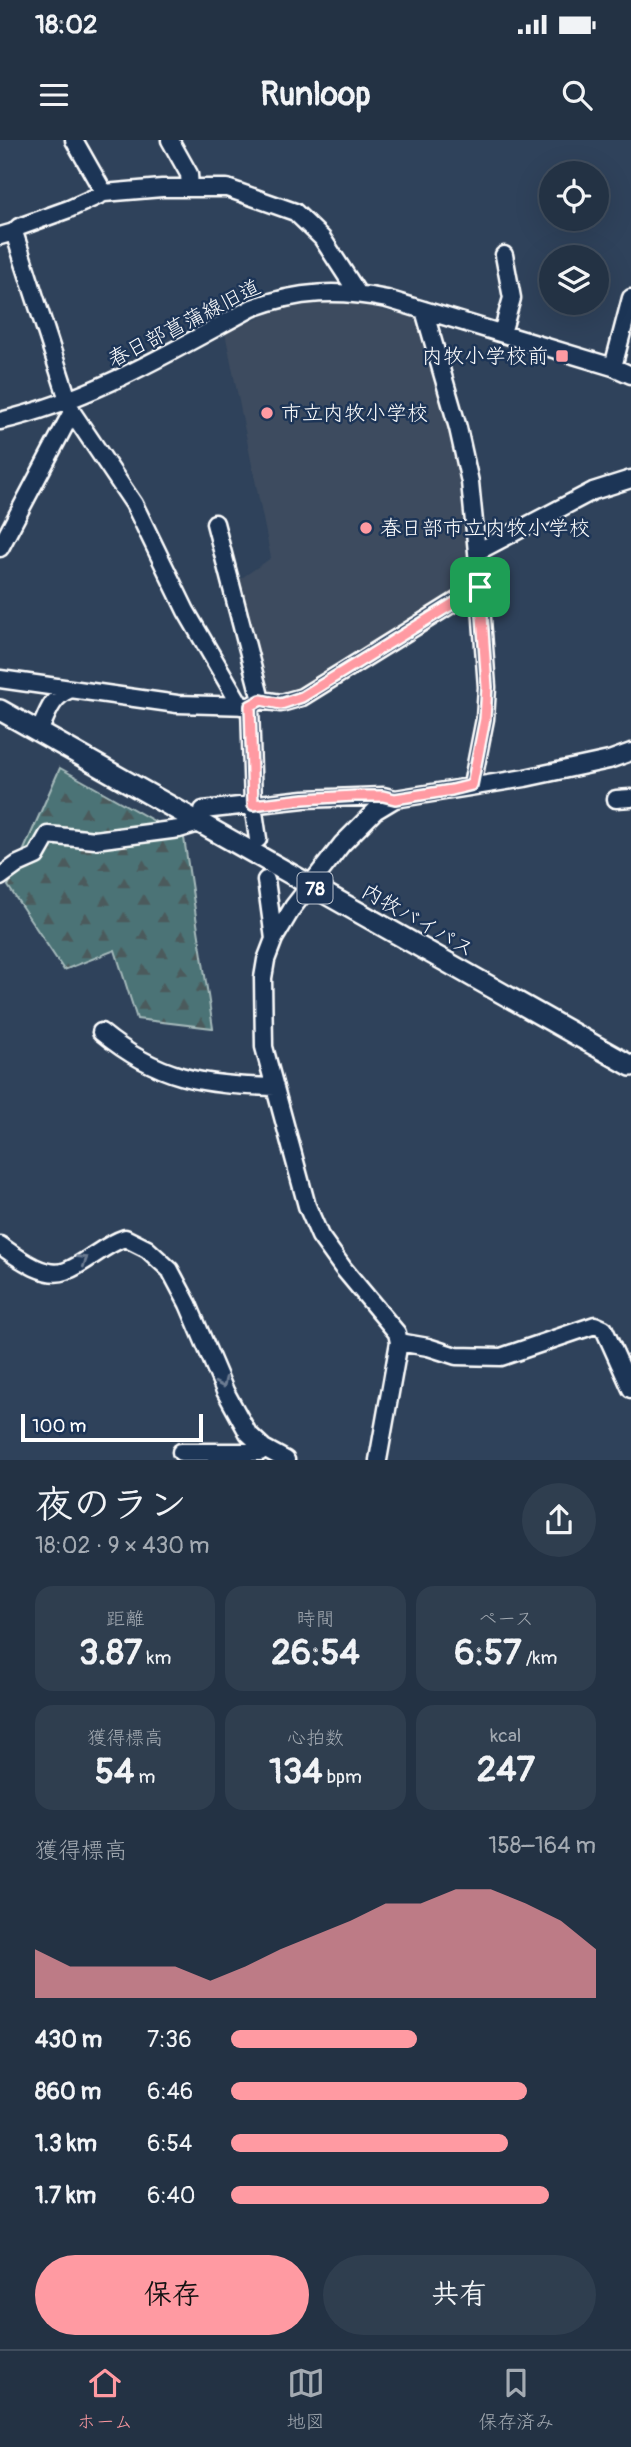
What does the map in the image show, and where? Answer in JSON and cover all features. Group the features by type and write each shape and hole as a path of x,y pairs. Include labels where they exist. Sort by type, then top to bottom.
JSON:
{"main road":[{"name":"内牧バイパス","path":"0,710 201,817 310,885 631,1066"}],"street":[{"path":"74,140 104,193"},
{"path":"170,140 189,174 190,188"},
{"path":"251,704 186,611 134,504 70,407 7,234 19,226 69,209 104,193 227,188 295,212 322,239 357,292"},
{"path":"502,333 512,298 504,255"},
{"name":"春日部菖蒲線旧道","path":"0,421 70,407 263,304 296,294 318,292 357,292 502,333 631,375"},
{"path":"613,367 631,298"},
{"path":"424,310 470,482 487,687 485,719 472,785"},
{"path":"0,548 70,407"},
{"path":"477,552 593,491 631,480"},
{"path":"215,523 251,704 253,805 258,839"},
{"path":"0,679 177,704 281,704 302,697 480,587"},
{"path":"39,733 54,700 59,694 69,690"},
{"path":"3,870 36,856 48,835 95,840 179,829 201,817 253,805 354,796 383,796 395,799 537,775 609,760 631,752"},
{"path":"378,1460 399,1342 397,1333 320,1236 307,1206 264,1047 263,1015 266,960 287,914 359,824 395,799"},
{"path":"266,880 274,939"},
{"path":"101,1032 148,1065 177,1076 202,1083 275,1087"},
{"path":"0,1245 18,1258 53,1272 66,1271 113,1242 125,1238 147,1249 170,1270 188,1304 225,1391 248,1433 264,1448 286,1460"},
{"path":"399,1342 456,1356 501,1357 595,1325 604,1329 631,1389"},
{"path":"181,1452 221,1457 261,1452 264,1448"}],"shaded area":[{"name":"春日部市立内牧小学校","path":"308,302 367,306 420,319 453,437 464,498 472,580 468,586 337,662 299,690 284,695 268,695 237,581 271,558 225,333 279,309"}],"green space":[{"path":"60,768 184,838 213,1028 137,1019 115,950 64,970 8,886"}],"place":[{"name":"内牧小学校前","path":"562,356"},
{"name":"市立内牧小学校","path":"267,413"},
{"name":"春日部市立内牧小学校","path":"366,528"}],"route":[{"path":"480,587 487,687 485,719 472,785 395,799 383,796 354,796 253,805 250,706 261,700 281,704 302,697 480,587"}]}
